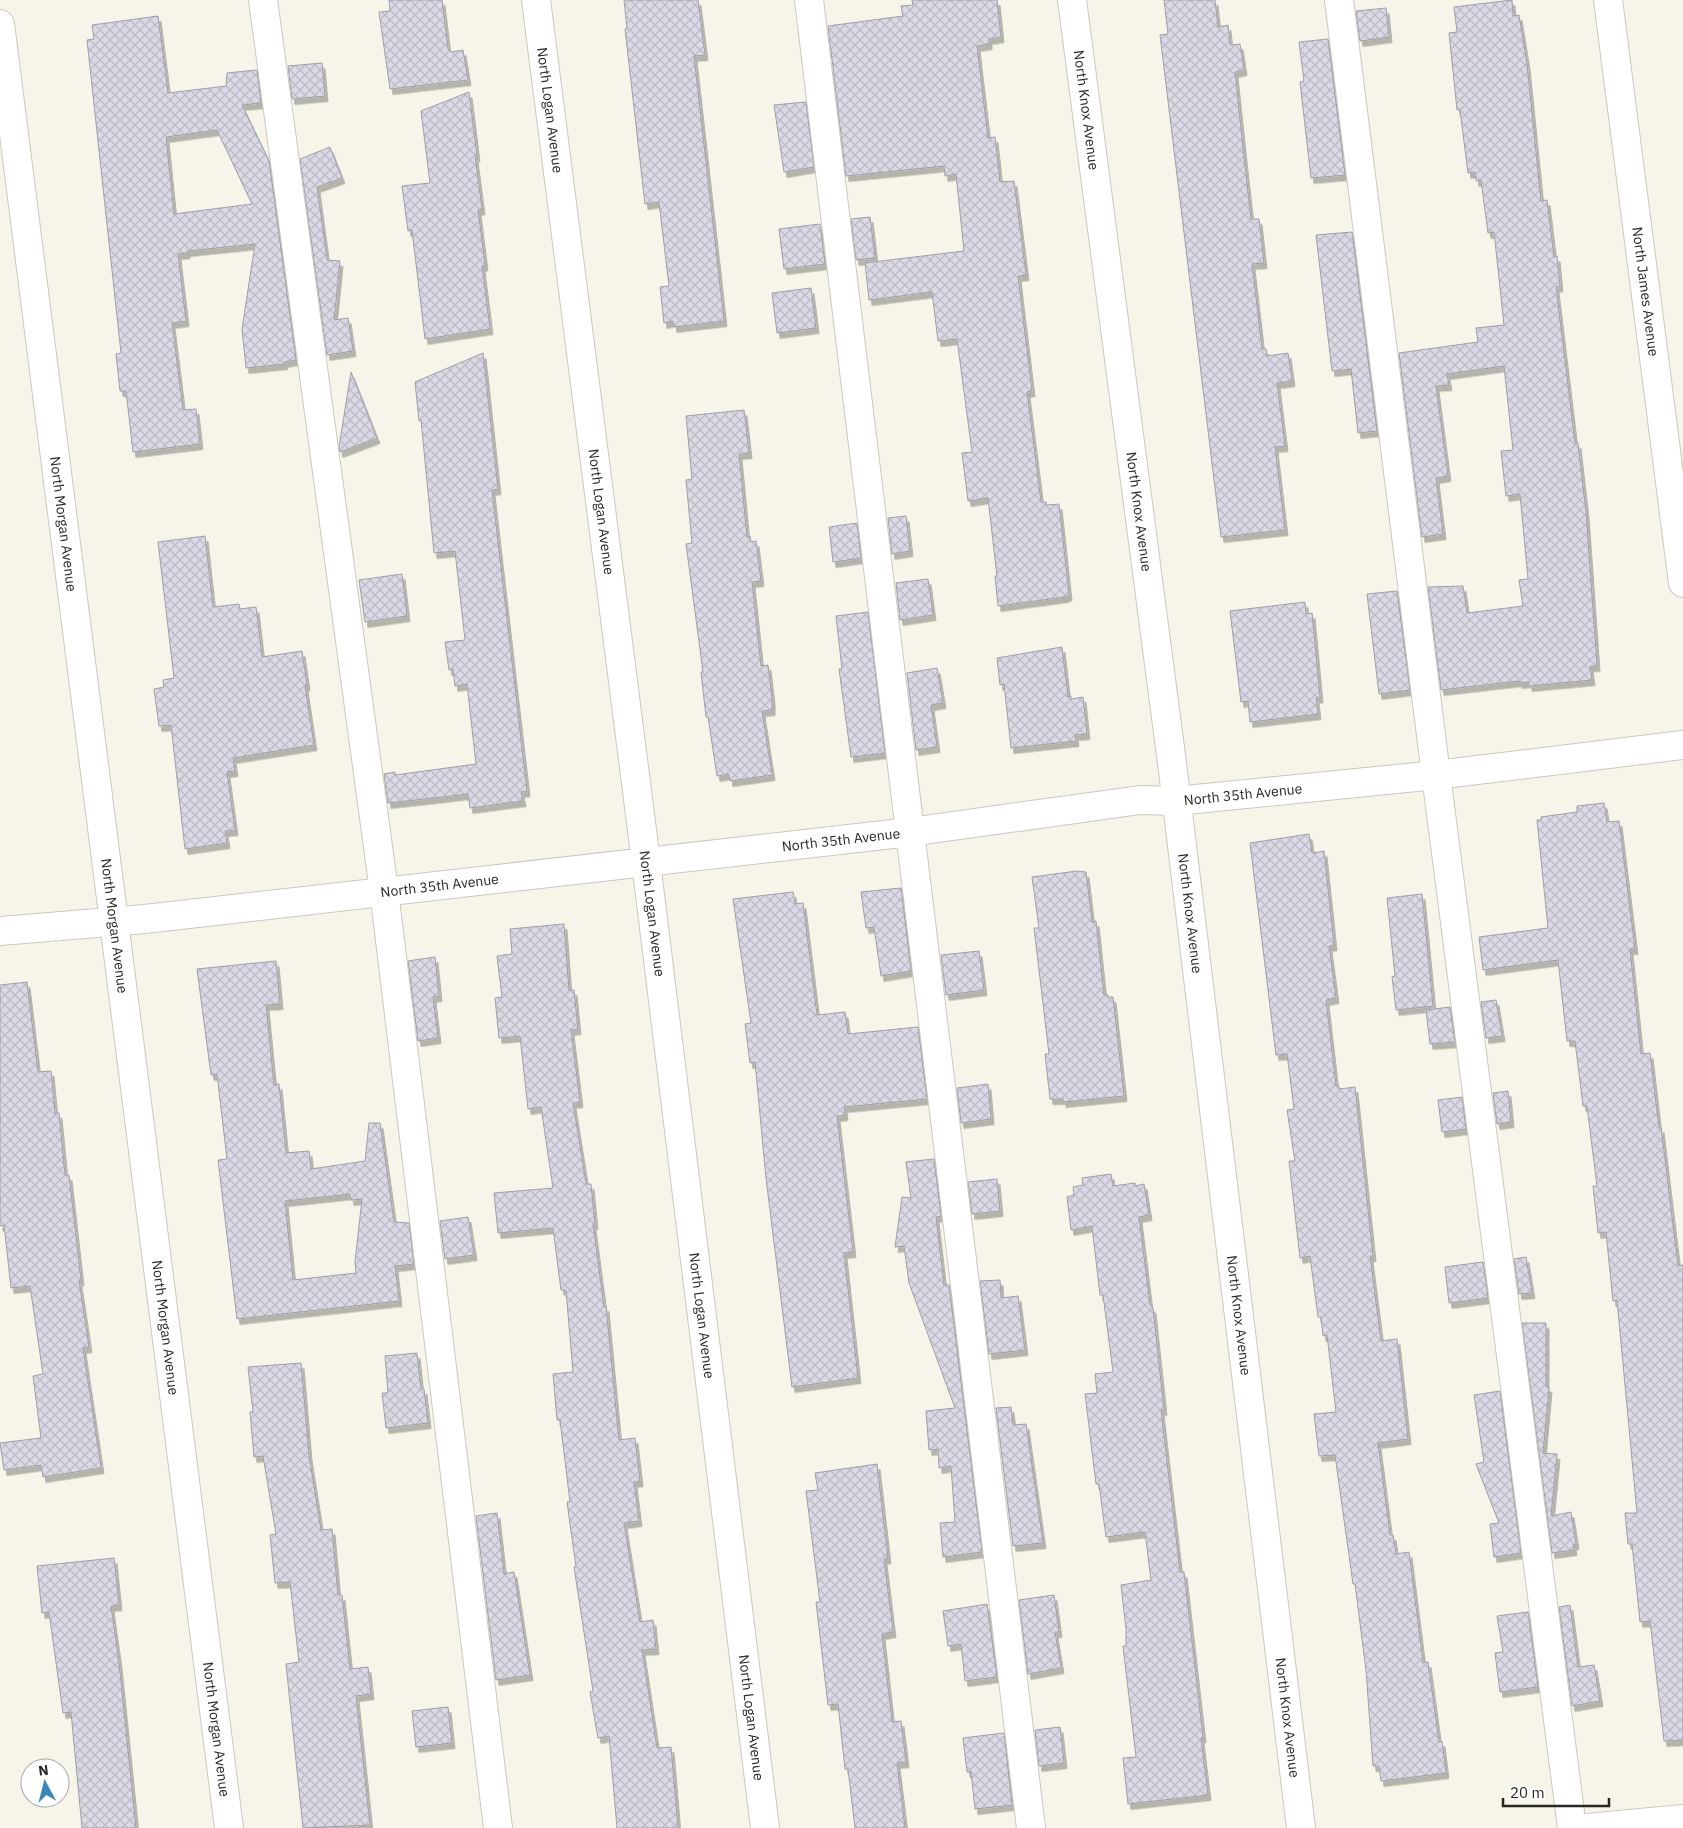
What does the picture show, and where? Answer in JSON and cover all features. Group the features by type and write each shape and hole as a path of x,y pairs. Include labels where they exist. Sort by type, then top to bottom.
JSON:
{"street":[{"path":"263,0 384,891 498,1828"},
{"name":"North Logan Avenue","path":"536,0 646,862 765,1828"},
{"path":"809,0 1031,1828"},
{"name":"North Knox Avenue","path":"1072,0 1176,801 1301,1828"},
{"path":"1339,0 1436,775 1572,1828"},
{"name":"North James Avenue","path":"1608,0 1683,583"},
{"name":"North Morgan Avenue","path":"0,24 228,1828"},
{"name":"North 35th Avenue","path":"0,931 115,922 910,832 1140,800 1176,801 1436,775 1683,745"},
{"path":"1588,1828 1683,1819"}],"building":[{"path":"389,0 442,0 448,49 451,52 463,50 468,80 390,89 379,12 390,11"},
{"path":"624,0 698,0 705,55 694,56 724,321 674,327 673,321 664,323 660,287 669,286 659,202 645,204 625,29 627,29"},
{"path":"912,0 997,0 1001,37 989,39 989,44 977,46 988,138 995,137 1000,182 1014,181 1026,275 1018,276 1032,391 1027,392 1041,502 1046,502 1047,505 1059,504 1069,595 1065,597 998,606 995,576 997,576 988,498 968,501 962,453 972,452 957,339 938,341 932,292 869,300 865,263 964,251 956,174 945,176 944,166 846,176 828,26 903,16 901,6 913,5"},
{"path":"1164,0 1215,0 1218,27 1228,25 1230,45 1240,44 1244,70 1235,72 1244,157 1251,219 1259,219 1264,263 1252,264 1262,349 1266,349 1267,356 1288,353 1292,381 1277,383 1285,446 1275,447 1285,530 1221,537 1160,35 1168,34"},
{"path":"1512,0 1513,16 1519,15 1527,64 1541,201 1547,200 1554,257 1557,256 1560,286 1556,287 1575,443 1578,443 1586,512 1597,666 1590,666 1592,680 1529,686 1529,682 1519,683 1519,681 1441,690 1428,587 1463,586 1467,613 1523,606 1519,580 1528,579 1520,494 1506,496 1501,451 1513,450 1504,366 1447,374 1449,385 1436,386 1448,476 1436,478 1443,534 1422,537 1399,353 1478,342 1476,328 1504,325 1494,232 1488,233 1481,180 1476,181 1475,172 1468,173 1460,110 1457,110 1449,33 1457,32 1454,7"},
{"path":"1386,8 1389,37 1360,41 1356,11"},
{"path":"158,16 168,93 226,86 227,73 257,70 261,103 242,105 269,161 296,360 284,362 285,364 246,368 242,329 255,244 187,251 187,253 178,254 186,321 172,323 183,410 196,409 200,444 133,452 126,391 120,391 116,354 121,353 87,40 94,39 92,25","holes":["217,130 252,204 174,214 166,137"]},
{"path":"1328,39 1345,175 1311,178 1300,82 1304,81 1299,42"},
{"path":"322,63 325,96 292,99 288,66"},
{"path":"469,92 482,209 478,210 485,265 482,266 490,329 425,339 412,230 408,231 402,186 430,183 421,111"},
{"path":"806,102 814,167 784,172 774,105"},
{"path":"330,147 342,178 317,187 327,260 340,261 334,320 348,318 353,351 327,355 300,159"},
{"path":"870,217 875,258 856,260 851,219"},
{"path":"820,224 825,264 784,269 779,229"},
{"path":"1352,232 1377,431 1358,433 1351,369 1332,371 1316,235"},
{"path":"811,288 816,328 777,333 772,293"},
{"path":"483,353 498,489 492,490 527,791 521,792 523,801 470,808 468,794 388,803 384,774 395,772 395,775 476,764 467,684 455,686 453,669 449,670 445,642 465,640 455,551 434,553 421,420 419,421 415,382"},
{"path":"351,372 377,438 340,452 339,447"},
{"path":"744,410 749,453 739,454 747,537 750,536 751,542 756,541 761,581 752,582 761,666 768,665 772,699 772,710 762,711 772,775 730,781 729,774 717,776 708,717 706,717 701,672 703,672 686,544 692,543 686,480 692,479 686,416"},
{"path":"906,516 910,551 892,554 888,518"},
{"path":"857,523 861,558 833,562 829,527"},
{"path":"205,536 213,607 239,604 240,609 256,607 262,657 302,651 314,745 233,758 235,771 227,772 235,830 225,831 227,843 185,849 171,725 159,726 154,689 164,687 163,680 174,678 158,542"},
{"path":"402,574 407,616 365,622 359,580"},
{"path":"928,579 933,615 900,620 896,583"},
{"path":"1397,591 1410,690 1379,694 1367,594"},
{"path":"1305,602 1306,614 1312,613 1320,697 1316,698 1318,714 1250,722 1248,701 1241,702 1230,611"},
{"path":"868,612 885,753 851,757 839,669 842,669 836,616"},
{"path":"1062,647 1068,697 1071,696 1071,699 1083,697 1087,734 1075,735 1076,741 1011,748 1004,684 1000,685 997,658"},
{"path":"937,668 943,703 931,705 937,747 916,750 907,673"},
{"path":"1604,803 1607,822 1619,821 1635,949 1630,949 1641,1054 1650,1053 1678,1266 1683,1265 1683,1740 1664,1741 1650,1621 1640,1622 1632,1544 1628,1544 1625,1513 1637,1513 1617,1300 1613,1301 1606,1232 1598,1233 1593,1186 1597,1186 1587,1106 1583,1106 1575,1041 1567,1041 1558,960 1483,970 1479,937 1548,928 1537,820 1541,820 1541,817 1577,812 1577,806"},
{"path":"1309,834 1312,853 1324,851 1334,945 1329,946 1336,998 1326,1000 1336,1086 1339,1086 1339,1089 1355,1087 1373,1256 1370,1256 1381,1341 1397,1339 1408,1439 1378,1443 1390,1535 1393,1535 1396,1554 1409,1552 1423,1662 1428,1662 1439,1742 1442,1741 1446,1773 1381,1781 1379,1766 1373,1766 1366,1670 1335,1455 1319,1456 1314,1414 1336,1412 1327,1335 1323,1336 1321,1317 1318,1317 1310,1256 1300,1258 1289,1161 1295,1161 1287,1110 1294,1109 1287,1054 1276,1055 1250,843"},
{"path":"1077,871 1086,872 1092,922 1096,921 1104,995 1107,994 1108,997 1113,997 1124,1096 1063,1102 1063,1099 1050,1099 1045,1054 1049,1054 1034,928 1039,928 1032,877"},
{"path":"901,888 911,971 881,976 874,927 866,928 861,892"},
{"path":"793,892 795,904 803,903 817,1015 845,1012 848,1034 918,1027 927,1099 844,1107 845,1115 837,1116 853,1252 844,1253 858,1378 792,1387 766,1178 755,1062 750,1063 745,1024 751,1023 733,899"},
{"path":"1422,894 1433,1006 1396,1010 1392,977 1395,976 1387,898"},
{"path":"564,924 569,990 574,990 578,1029 571,1030 580,1102 573,1103 586,1184 591,1184 595,1224 593,1224 604,1307 606,1306 619,1440 635,1438 640,1481 634,1482 639,1521 624,1523 640,1622 653,1620 656,1649 642,1650 657,1748 671,1747 678,1828 617,1828 609,1736 598,1738 590,1692 593,1691 574,1567 576,1567 567,1502 570,1502 560,1420 557,1420 553,1374 573,1372 566,1290 561,1290 553,1228 498,1233 494,1193 553,1188 541,1107 528,1109 520,1036 499,1038 495,998 502,997 497,956 512,954 510,929"},
{"path":"979,951 984,990 946,995 941,955"},
{"path":"435,957 439,996 433,997 438,1038 418,1041 408,961"},
{"path":"276,961 280,1004 266,1005 274,1085 279,1084 286,1153 309,1151 311,1169 365,1161 369,1123 380,1123 394,1222 409,1223 414,1264 395,1266 399,1301 237,1319 218,1160 227,1159 217,1074 211,1075 197,969","holes":["350,1194 351,1200 362,1199 355,1262 356,1273 293,1280 285,1201"]},
{"path":"27,982 38,1072 51,1071 55,1113 59,1113 65,1175 69,1175 81,1280 79,1281 89,1347 83,1348 101,1468 43,1477 41,1465 4,1470 0,1443 41,1438 33,1376 43,1374 30,1286 11,1288 4,1225 0,1226 0,985"},
{"path":"1496,1000 1502,1036 1486,1038 1481,1002"},
{"path":"1450,1007 1455,1042 1430,1044 1426,1010"},
{"path":"988,1084 991,1119 961,1123 957,1088"},
{"path":"1508,1091 1511,1122 1497,1124 1493,1093"},
{"path":"1462,1097 1466,1129 1442,1132 1438,1100"},
{"path":"934,1159 941,1216 936,1217 944,1285 949,1285 982,1552 943,1557 940,1523 955,1522 951,1466 939,1468 938,1449 929,1450 926,1411 955,1408 909,1283 904,1246 895,1247 902,1197 911,1198 906,1162"},
{"path":"1111,1174 1113,1186 1135,1183 1135,1186 1144,1184 1149,1215 1139,1217 1150,1305 1153,1308 1164,1410 1161,1410 1180,1572 1184,1572 1208,1795 1128,1804 1123,1758 1136,1757 1123,1646 1126,1646 1126,1629 1121,1585 1151,1580 1145,1532 1106,1537 1099,1484 1096,1484 1085,1394 1097,1393 1095,1374 1113,1372 1103,1295 1100,1295 1092,1226 1071,1230 1067,1197 1074,1195 1073,1187 1083,1185 1082,1178"},
{"path":"997,1179 1000,1211 972,1214 968,1182"},
{"path":"468,1217 474,1255 445,1259 440,1221"},
{"path":"1526,1257 1532,1293 1519,1294 1514,1259"},
{"path":"1483,1262 1488,1298 1449,1303 1445,1267"},
{"path":"1000,1280 1001,1298 1018,1296 1025,1350 989,1354 980,1281"},
{"path":"1522,1323 1546,1323 1546,1386 1549,1387 1543,1453 1557,1454 1551,1516 1571,1512 1576,1544 1573,1545 1574,1550 1552,1553"},
{"path":"417,1353 421,1389 424,1389 428,1423 386,1428 382,1393 388,1393 385,1356"},
{"path":"301,1363 309,1455 321,1530 332,1529 338,1595 342,1595 350,1669 368,1667 371,1694 356,1696 370,1825 303,1828 286,1664 299,1662 290,1582 275,1583 270,1535 276,1534 263,1456 254,1457 250,1412 253,1412 248,1367"},
{"path":"1500,1391 1521,1553 1494,1557 1490,1524 1499,1523 1476,1464 1484,1462 1474,1395"},
{"path":"1011,1407 1013,1425 1026,1424 1043,1543 1013,1546 996,1408"},
{"path":"877,1464 888,1558 884,1559 893,1632 882,1634 892,1722 901,1721 906,1762 897,1763 905,1828 855,1828 848,1769 845,1769 838,1704 828,1705 816,1602 820,1602 806,1491 818,1490 815,1473"},
{"path":"497,1513 504,1574 514,1572 530,1675 496,1680 476,1516"},
{"path":"114,1558 119,1605 111,1606 119,1663 136,1828 82,1828 71,1712 63,1713 49,1612 42,1613 37,1566"},
{"path":"1054,1595 1059,1632 1055,1632 1061,1668 1028,1674 1019,1600"},
{"path":"987,1604 997,1677 965,1681 961,1644 948,1646 943,1611"},
{"path":"1570,1605 1578,1667 1594,1665 1600,1701 1572,1706 1559,1607"},
{"path":"1528,1612 1538,1687 1500,1692 1495,1653 1503,1652 1497,1616"},
{"path":"448,1707 452,1743 416,1747 412,1711"},
{"path":"1060,1727 1064,1763 1039,1766 1035,1730"},
{"path":"1004,1733 1012,1805 975,1809 971,1772 967,1772 963,1738"}]}
